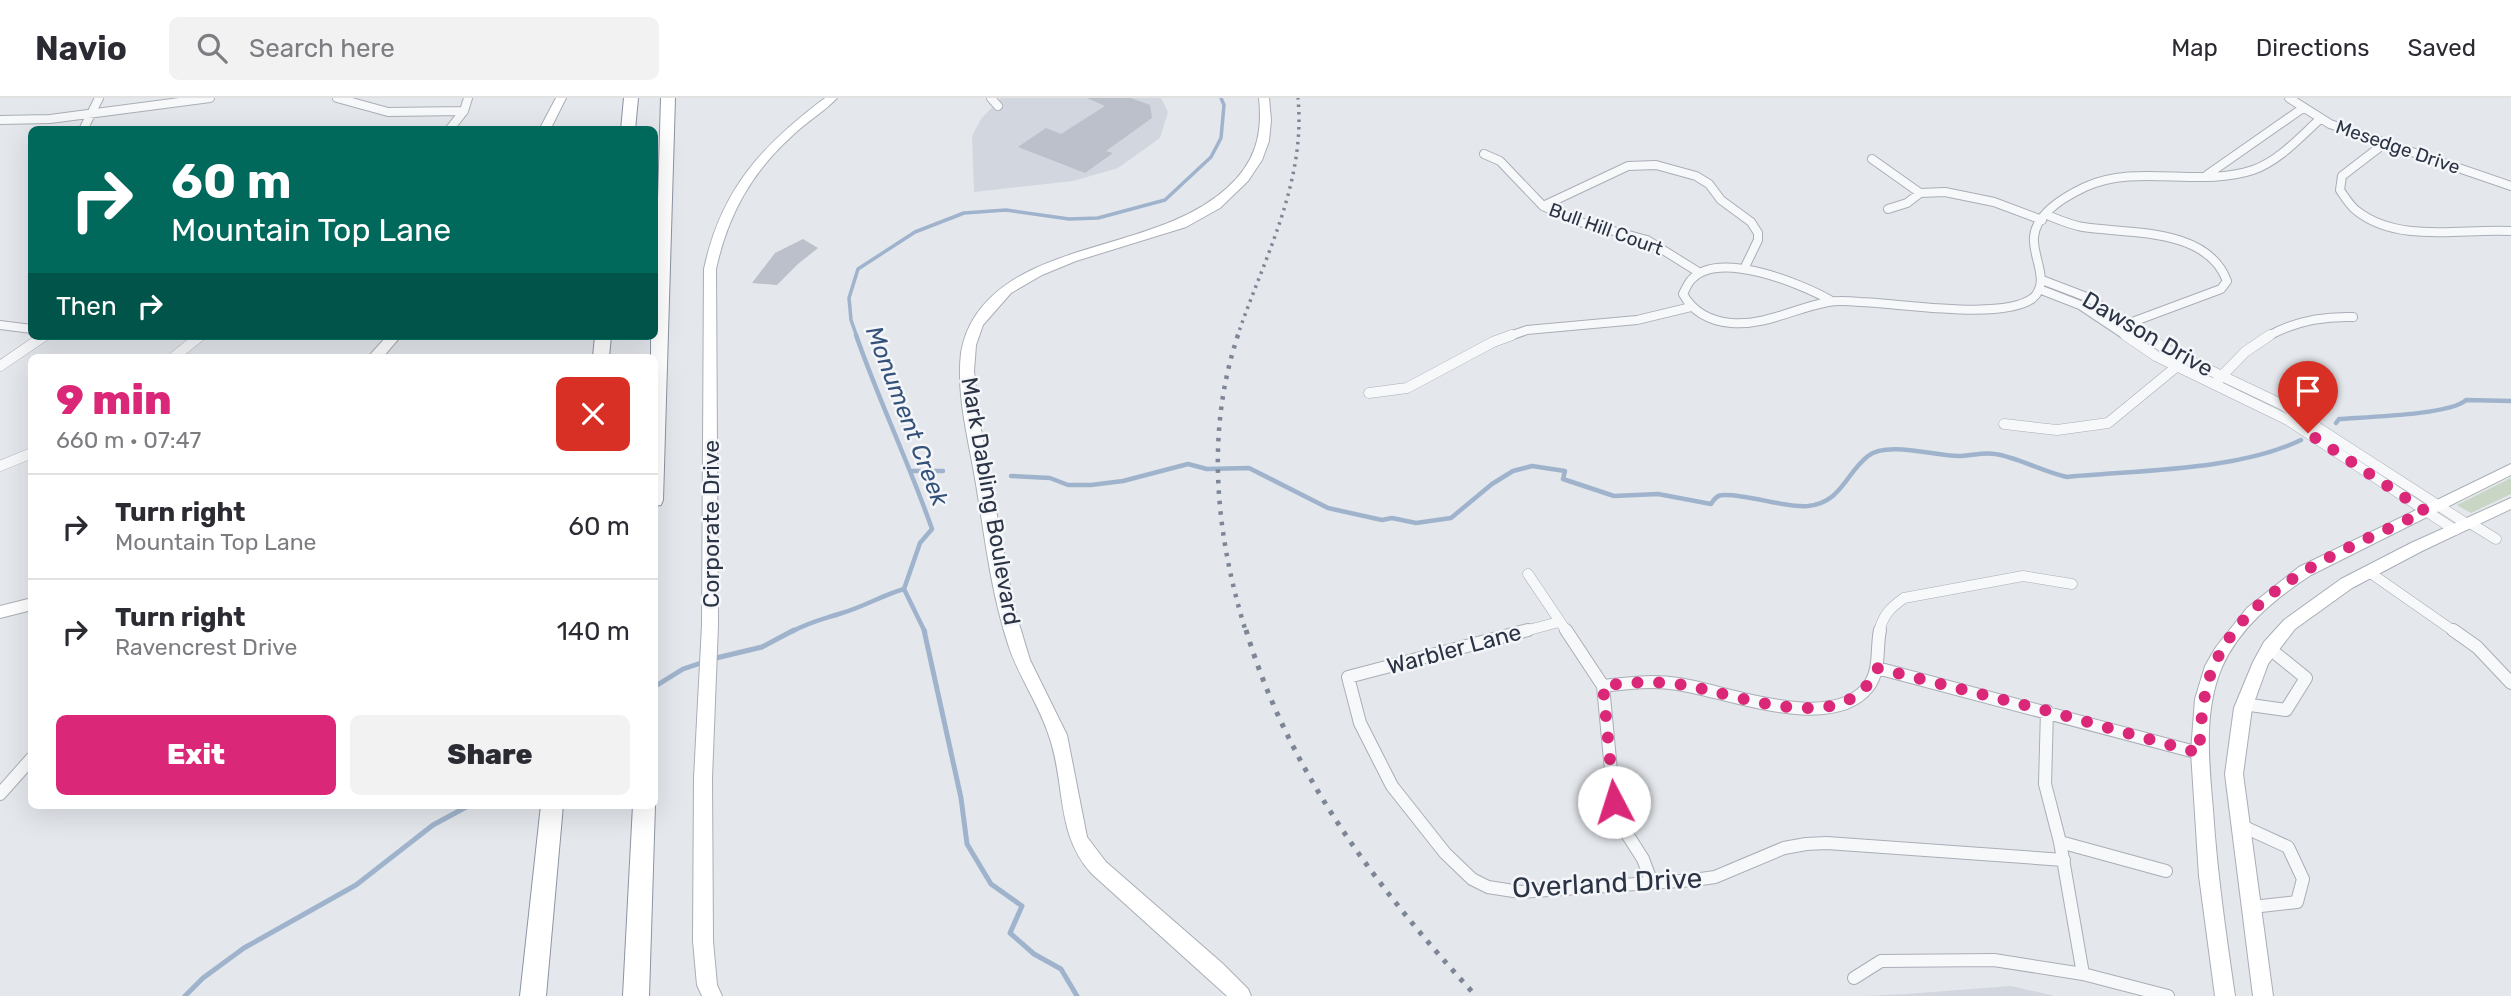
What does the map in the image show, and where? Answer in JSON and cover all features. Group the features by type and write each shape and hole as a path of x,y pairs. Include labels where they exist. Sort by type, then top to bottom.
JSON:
{"highway":[{"path":"628,126 631,98"},
{"path":"658,376 668,98"},
{"path":"666,127 678,98"},
{"path":"636,996 644,809"},
{"path":"533,996 551,814"},
{"path":"639,912 645,996"},
{"path":"526,996 537,950"}],"street":[{"path":"85,126 99,98"},
{"path":"0,120 43,120 210,98"},
{"path":"337,98 388,112 464,111"},
{"path":"452,126 464,111 468,98"},
{"path":"546,126 561,98"},
{"name":"Corporate Drive","path":"712,996 707,985 703,941 703,778 710,625 710,269 714,242 730,203 764,155 786,133 832,98"},
{"path":"991,98 998,106"},
{"name":"Mark Dabling Boulevard","path":"1241,996 1094,864 1074,830 1062,747 1017,649 998,570 978,450 968,376 968,352 979,321 991,304 1023,280 1068,261 1165,232 1221,202 1236,188 1259,158 1266,138 1264,98"},
{"name":"Mesedge Drive","path":"2289,98 2320,119 2511,186"},
{"path":"2207,176 2303,108"},
{"path":"1830,300 1804,285 1744,269 1700,273 1685,285 1683,294 1691,307 1713,320 1744,324 1830,300 2005,308 2027,302 2041,284 2034,237 2036,228 2076,191 2108,182 2230,175 2262,165 2320,119"},
{"path":"2385,143 2342,176 2340,190 2359,215 2383,227 2404,231 2469,228 2511,231"},
{"name":"Bull Hill Court","path":"1485,154 1500,161 1543,206 1576,221 1647,240 1700,273"},
{"path":"1872,159 1920,193"},
{"path":"1543,206 1628,166 1664,166 1703,180 1727,205 1751,222 1758,233 1758,240 1744,269"},
{"path":"1888,209 1907,203 1920,193 1945,192 1977,197 2078,226 2133,230 2185,244 2217,261 2227,275 2227,281 2221,289 2116,328"},
{"name":"Dawson Drive","path":"2041,284 2088,298 2218,380"},
{"name":"Dawson Drive","path":"2041,284 2080,305 2177,367 2281,404 2431,508 2496,539"},
{"path":"1369,393 1407,388 1493,342 1527,330 1637,320 1691,307"},
{"path":"2218,380 2242,352 2273,331 2331,315 2353,317"},
{"path":"0,326 28,329"},
{"path":"0,366 38,340"},
{"path":"178,354 195,340"},
{"path":"378,354 390,340"},
{"path":"2004,424 2057,430 2108,423 2186,360"},
{"path":"0,466 28,455"},
{"path":"2225,996 2208,885 2199,753 2201,718 2213,668 2235,632 2263,601 2305,571 2511,469"},
{"path":"2263,996 2234,774 2243,704 2269,648 2299,616 2369,572 2511,503"},
{"path":"2369,572 2477,647 2511,683"},
{"path":"1528,574 1603,686 1614,802 1620,823 1643,859 1652,883"},
{"path":"1603,686 1669,683 1775,707 1798,708 1850,700 1864,692 1877,668 1879,624 1891,604 1904,598 2023,576 2072,584"},
{"path":"0,612 28,605"},
{"name":"Warbler Lane","path":"1348,677 1559,622"},
{"path":"2243,704 2286,710 2306,678 2269,648"},
{"path":"1877,668 2199,753"},
{"name":"Overland Drive","path":"1348,677 1353,708 1386,779 1417,821 1460,870 1478,882 1496,889 1520,892 1715,877 1784,848 1806,844 1827,843 2064,860"},
{"path":"2048,711 2045,784 2064,860 2083,974"},
{"path":"0,794 28,762"},
{"path":"2242,826 2288,846 2303,879 2297,902 2252,906"},
{"path":"2060,842 2166,871"},
{"path":"1854,978 1881,961 1994,960 2083,974 2168,996"}],"shaded area":[{"path":"1001,98 1161,98 1168,112 1160,138 1118,168 1073,181 974,192 972,136 981,119"},
{"path":"2011,986 2055,996 1864,996 1906,994"}],"green space":[{"path":"2511,478 2511,494 2471,513 2457,505"}],"building":[{"path":"1087,98 1131,98 1150,105 1152,118 1106,151 1113,153 1085,173 1018,147 1046,128 1061,134 1105,106"},
{"path":"803,239 818,248 777,285 752,283 775,253"}],"waterway":[{"name":"Monument Creek","path":"857,337 851,320 849,298 858,269 915,232 964,213 1006,210 1069,219 1098,218 1165,200 1211,157 1221,138 1224,105 1221,98"},
{"name":"Monument Creek","path":"856,335 932,529 920,543 904,589"},
{"path":"2336,423 2339,419 2443,409 2466,400 2511,401"},
{"path":"1011,476 1050,478 1068,485 1091,485 1123,481 1188,464 1207,469 1249,468 1328,508 1382,520 1392,518 1416,523 1451,518 1492,484 1513,471 1532,466 1565,471 1563,479 1614,496 1658,494 1711,504 1719,496 1733,495 1808,506 1836,493 1868,456 1887,450 1912,450 1958,456 1995,454 2067,477 2187,468 2247,458 2301,440"},
{"path":"912,471 943,471"},
{"path":"791,632 904,589"},
{"name":"Monument Creek","path":"904,589 925,632"},
{"path":"712,659 762,647 794,630"},
{"name":"Monument Creek","path":"924,630 961,798 967,844 991,884 1022,906 1010,933 1034,954 1061,969 1077,996"},
{"path":"658,685 683,669 704,662"},
{"path":"185,996 203,978 244,948 356,885 433,825 463,809"}],"railway":[{"path":"1237,337 1281,220 1289,190 1296,160 1298,98"},
{"path":"1238,335 1221,409 1218,484 1227,558 1246,632"},
{"path":"1246,630 1264,682 1311,780 1371,870 1404,913 1476,996"}],"route":[{"path":"1614,802 1603,686 1620,684 1669,683 1775,707 1798,708 1833,705 1850,700 1864,692 1873,680 1877,668 2199,753 2201,718 2213,668 2235,632 2263,601 2305,571 2425,511 2308,433"}]}
